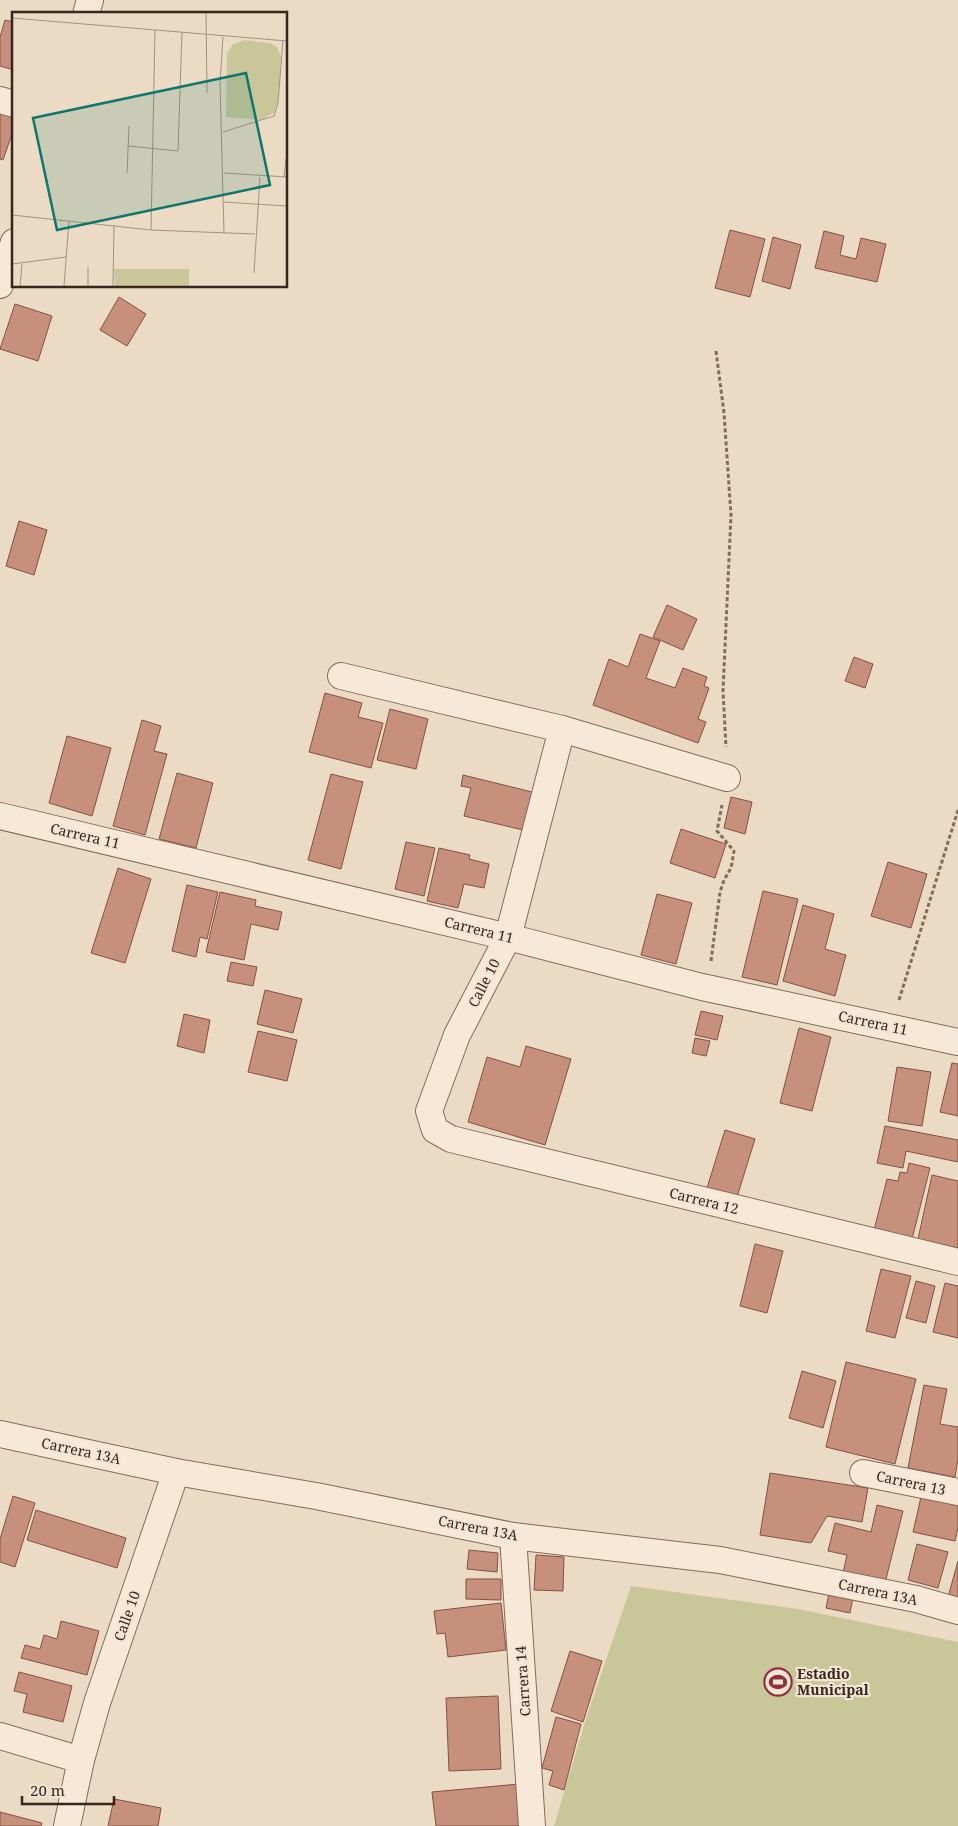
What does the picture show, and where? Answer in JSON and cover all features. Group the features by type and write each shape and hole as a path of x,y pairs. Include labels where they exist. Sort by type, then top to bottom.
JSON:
{"street":[{"path":"0,285 12,248"},
{"path":"340,676 562,729 727,778"},
{"name":"Calle 10","path":"451,1139 435,1130 429,1111 457,1035 508,936 562,729"},
{"name":"Carrera 11","path":"0,816 508,936 702,987 958,1042"},
{"name":"Carrera 12","path":"451,1139 958,1262"},
{"name":"Carrera 13A","path":"0,1434 176,1472 316,1496 513,1536 720,1560 916,1599 958,1611"},
{"name":"Calle 10","path":"67,1826 81,1760 97,1704 176,1472"},
{"name":"Carrera 13","path":"863,1473 958,1492"},
{"name":"Carrera 14","path":"513,1536 532,1826"},
{"path":"0,1736 81,1760"}],"path":[{"path":"702,987 710,962 720,892 724,880 732,868 734,851 717,831 727,778 723,691 731,515 724,414 716,351"},
{"path":"891,1027 958,810"}],"shaded area":[{"name":"Estadio Municipal","path":"631,1586 798,1609 958,1642 958,1826 554,1826 585,1722"}],"building":[{"path":"5,20 12,22 12,69 0,66 0,37"},
{"path":"0,108 12,111 12,134 3,160 0,159"},
{"path":"730,230 765,239 750,297 715,288"},
{"path":"824,231 844,236 840,255 856,259 861,238 886,244 877,282 815,268"},
{"path":"773,237 801,245 790,289 762,281"},
{"path":"119,297 146,314 127,346 100,330"},
{"path":"15,304 52,316 38,361 0,349"},
{"path":"19,521 47,530 34,575 6,566"},
{"path":"667,605 697,619 683,650 653,637"},
{"path":"640,634 660,641 646,678 675,688 683,668 707,677 704,686 709,688 698,719 706,722 698,743 593,705 609,659 628,667"},
{"path":"854,657 873,664 865,688 845,681"},
{"path":"325,693 362,703 358,717 383,723 371,768 309,752"},
{"path":"390,709 428,719 416,769 377,760"},
{"path":"142,720 161,726 154,751 167,754 145,835 113,826"},
{"path":"67,736 111,748 92,816 49,803"},
{"path":"177,773 213,783 196,848 159,839"},
{"path":"331,774 363,782 341,869 308,860"},
{"path":"463,775 532,792 523,830 464,816 471,788 461,786"},
{"path":"731,797 752,802 745,834 724,828"},
{"path":"681,829 726,844 715,878 670,863"},
{"path":"406,842 435,848 424,896 395,889"},
{"path":"439,848 470,855 469,859 489,864 484,888 464,884 458,908 427,901"},
{"path":"888,862 927,874 911,928 871,916"},
{"path":"118,868 151,879 125,963 91,953"},
{"path":"187,885 218,892 207,939 200,937 196,957 172,951"},
{"path":"763,891 798,899 777,985 742,977"},
{"path":"220,892 256,900 255,906 282,912 278,930 251,924 244,960 206,952"},
{"path":"657,894 692,903 676,964 641,955"},
{"path":"803,905 834,914 825,949 846,955 835,996 783,981"},
{"path":"231,962 257,967 253,986 227,981"},
{"path":"265,990 302,999 293,1033 257,1024"},
{"path":"701,1011 723,1016 717,1040 695,1035"},
{"path":"184,1014 210,1020 204,1053 177,1046"},
{"path":"799,1028 831,1037 812,1111 780,1103"},
{"path":"258,1031 297,1040 287,1081 248,1072"},
{"path":"695,1038 710,1041 706,1056 692,1053"},
{"path":"526,1046 571,1059 545,1145 468,1122 487,1057 520,1067"},
{"path":"952,1063 958,1064 958,1116 940,1112"},
{"path":"897,1067 931,1072 922,1126 888,1121"},
{"path":"885,1126 958,1140 958,1162 906,1151 903,1168 877,1163"},
{"path":"725,1130 755,1139 737,1197 707,1188"},
{"path":"909,1163 930,1168 912,1239 874,1230 887,1179 898,1181 900,1172 907,1173"},
{"path":"932,1175 958,1181 958,1248 918,1239"},
{"path":"755,1244 783,1251 767,1313 740,1306"},
{"path":"881,1269 911,1276 895,1338 866,1331"},
{"path":"916,1281 935,1286 926,1323 906,1318"},
{"path":"945,1283 958,1286 958,1338 933,1332"},
{"path":"846,1362 916,1379 895,1464 826,1447"},
{"path":"802,1371 836,1381 823,1428 789,1418"},
{"path":"924,1385 947,1389 940,1424 958,1427 958,1459 955,1477 908,1468"},
{"path":"770,1473 868,1488 862,1522 827,1516 811,1543 760,1535"},
{"path":"13,1496 35,1503 15,1567 0,1562 0,1539"},
{"path":"921,1497 958,1505 958,1527 955,1541 913,1532"},
{"path":"877,1505 903,1511 885,1583 843,1573 847,1555 828,1551 835,1523 871,1532"},
{"path":"36,1510 126,1538 117,1568 27,1540"},
{"path":"917,1544 948,1552 938,1588 908,1580"},
{"path":"469,1550 498,1553 497,1572 467,1569"},
{"path":"536,1555 564,1557 563,1591 534,1590"},
{"path":"958,1561 958,1599 948,1597"},
{"path":"466,1579 501,1579 501,1600 466,1599"},
{"path":"829,1593 853,1597 850,1613 826,1608"},
{"path":"501,1603 506,1650 448,1657 445,1633 437,1634 434,1611"},
{"path":"61,1621 99,1631 87,1675 21,1658 25,1645 40,1649 44,1635 57,1639"},
{"path":"570,1651 602,1661 583,1722 551,1711"},
{"path":"19,1672 72,1686 63,1722 23,1712 27,1694 14,1691"},
{"path":"498,1696 501,1769 449,1771 446,1698"},
{"path":"556,1717 581,1724 564,1790 549,1785 553,1771 542,1768"},
{"path":"519,1784 523,1826 436,1826 432,1792"},
{"path":"114,1799 161,1808 158,1826 108,1826"},
{"path":"0,1812 42,1823 41,1826 0,1826"}],"place":[{"name":"Estadio Municipal","path":"778,1682"}]}
